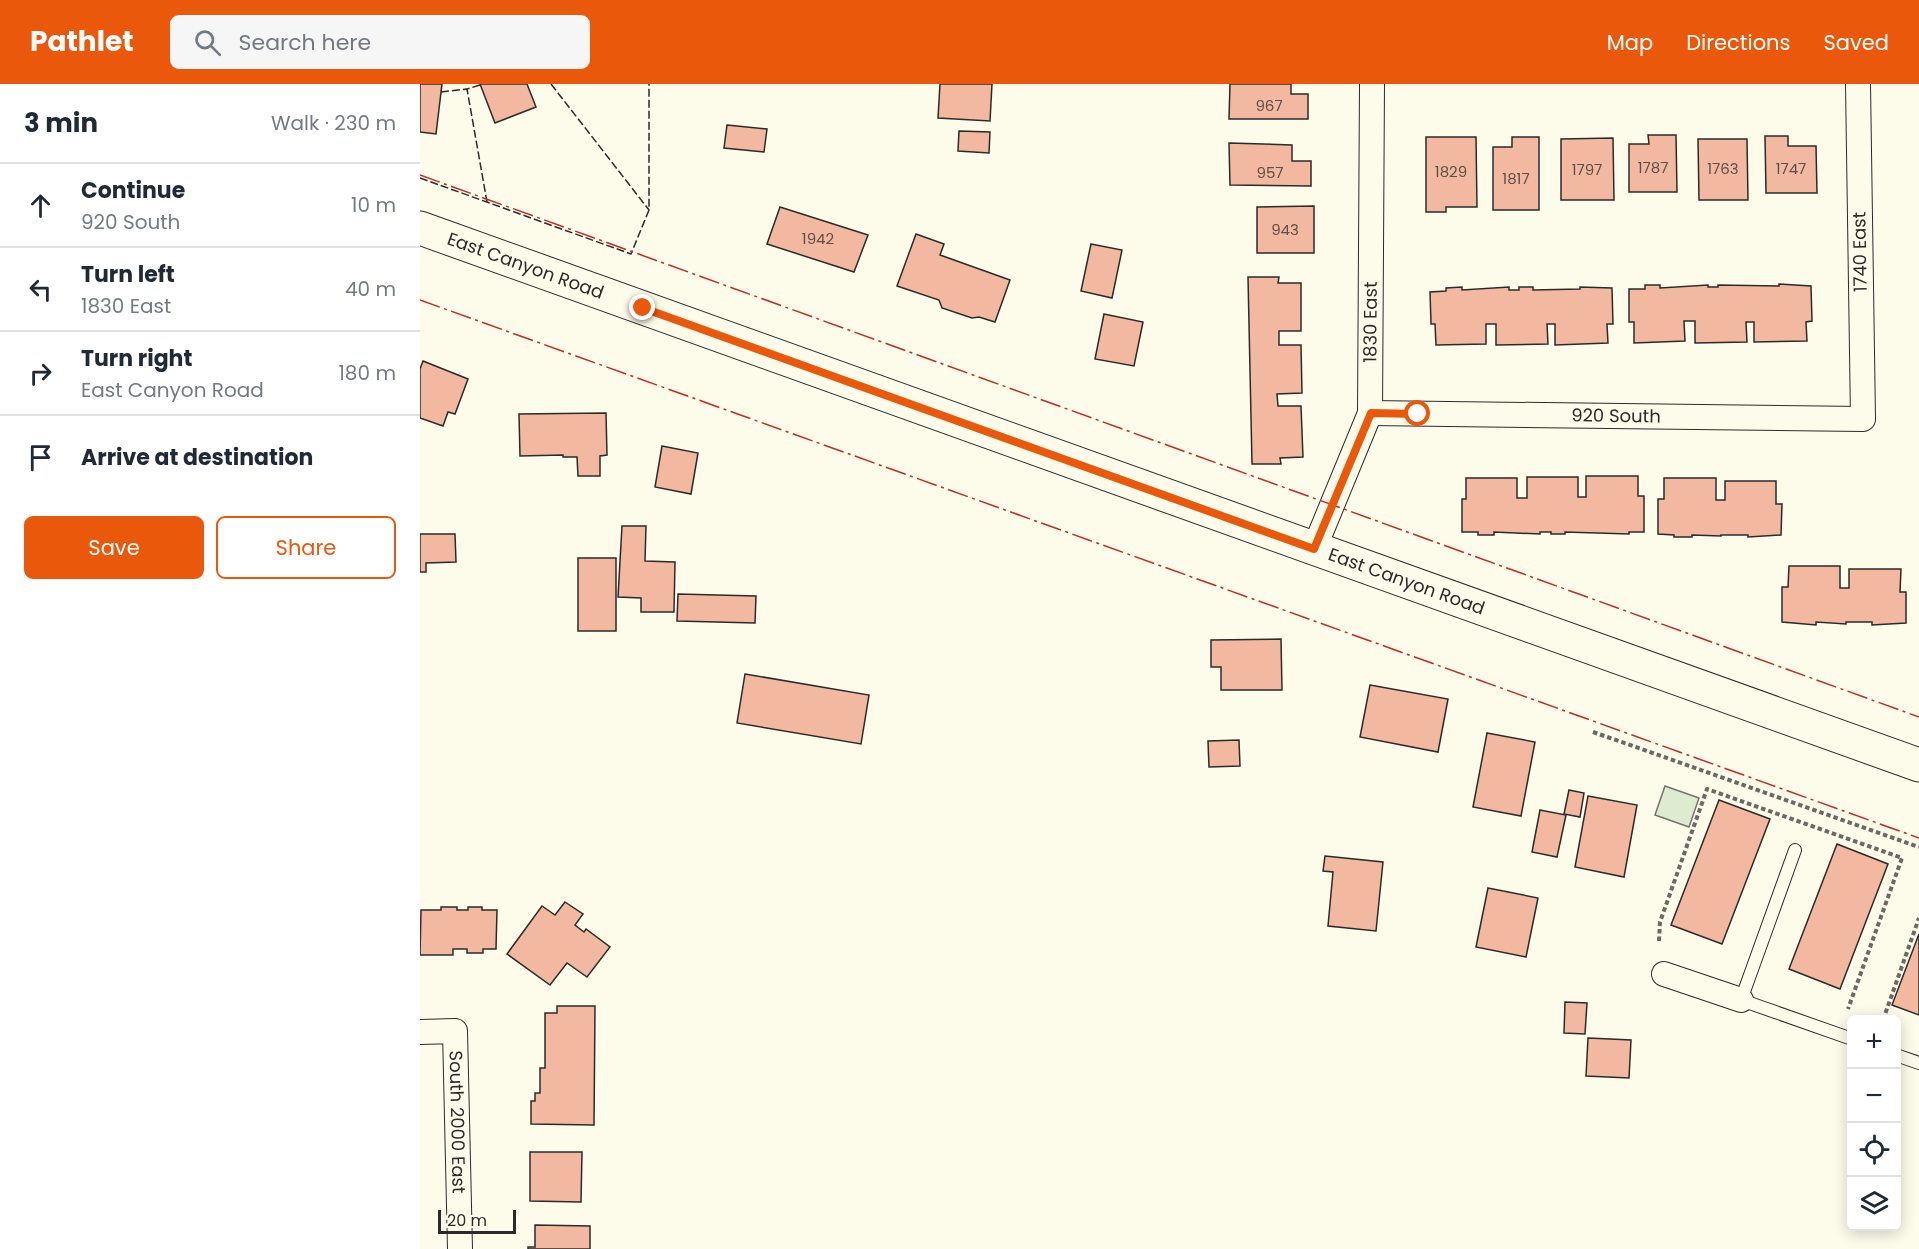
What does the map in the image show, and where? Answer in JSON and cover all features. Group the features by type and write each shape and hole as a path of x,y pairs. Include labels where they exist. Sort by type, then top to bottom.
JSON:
{"main road":[{"name":"East Canyon Road","path":"420,228 1919,765"}],"street":[{"name":"1830 East","path":"1314,549 1371,413 1372,84"},
{"name":"1740 East","path":"1858,84 1863,419"},
{"name":"920 South","path":"1371,413 1863,419"},
{"path":"1664,974 1741,1000"},
{"name":"South 2000 East","path":"420,1032 455,1031 460,1249"}],"lane":[{"path":"1795,850 1741,1000 1847,1038"},
{"path":"1901,1057 1919,1063"}],"path":[{"path":"1593,732 1919,847"},
{"path":"1885,1015 1919,918"}],"green space":[{"path":"1665,786 1699,798 1689,827 1655,815"}],"building":[{"path":"420,84 442,84 436,134 420,132"},
{"path":"480,84 527,84 536,107 495,123"},
{"path":"940,84 992,84 990,121 938,118"},
{"path":"1230,84 1291,84 1291,94 1308,94 1308,119 1229,119"},
{"path":"727,125 767,129 764,152 724,148"},
{"path":"959,131 990,132 989,153 958,151"},
{"path":"1648,135 1676,135 1677,192 1629,192 1629,144 1649,144"},
{"path":"1765,136 1788,136 1788,146 1816,146 1817,193 1766,193"},
{"path":"1426,137 1476,137 1477,207 1446,207 1446,212 1426,212"},
{"path":"1512,137 1539,137 1539,210 1493,210 1493,147 1512,147"},
{"path":"1613,138 1614,200 1561,200 1561,139"},
{"path":"1698,139 1747,139 1748,200 1699,200"},
{"path":"1229,143 1292,145 1292,161 1311,161 1311,186 1230,185"},
{"path":"1314,206 1314,253 1257,253 1257,207"},
{"path":"780,207 868,235 854,272 767,244"},
{"path":"916,234 944,244 940,255 1010,280 995,322 979,317 972,318 942,308 939,300 897,286"},
{"path":"1091,244 1122,250 1112,298 1081,291"},
{"path":"1248,277 1279,277 1278,283 1301,283 1301,331 1279,331 1279,345 1301,345 1302,393 1277,394 1278,406 1301,406 1303,457 1280,458 1281,464 1252,464"},
{"path":"1779,284 1811,286 1812,321 1806,322 1807,341 1754,342 1754,322 1746,322 1747,342 1695,343 1695,321 1684,321 1685,341 1634,343 1634,322 1629,322 1629,289 1645,289 1645,285 1660,285 1660,288 1708,285 1708,287 1718,287 1718,285 1779,286"},
{"path":"1462,287 1462,290 1509,287 1509,290 1519,290 1519,287 1533,287 1533,290 1580,289 1580,287 1612,288 1613,324 1607,324 1608,343 1555,345 1555,324 1547,324 1548,344 1496,345 1496,324 1486,324 1486,344 1436,345 1435,324 1431,324 1430,292"},
{"path":"1104,314 1143,322 1134,366 1095,359"},
{"path":"423,361 468,379 455,414 448,412 443,426 420,418 420,369"},
{"path":"606,413 607,455 600,456 600,476 578,476 577,457 520,456 519,414"},
{"path":"662,446 698,453 691,494 655,487"},
{"path":"1586,476 1638,476 1638,496 1644,496 1644,532 1551,534 1551,532 1540,532 1540,534 1494,532 1494,535 1478,535 1478,532 1462,532 1462,499 1466,499 1466,478 1517,478 1517,498 1527,498 1527,477 1578,477 1578,497 1586,497"},
{"path":"1664,478 1716,478 1716,500 1725,500 1725,481 1776,481 1776,504 1782,504 1781,535 1674,537 1674,535 1658,534 1658,499 1664,499"},
{"path":"622,526 646,526 645,561 675,562 674,612 641,612 641,598 618,597"},
{"path":"420,534 455,534 456,562 426,563 426,572 420,572"},
{"path":"578,558 616,558 616,631 578,631"},
{"path":"1789,566 1840,566 1840,588 1849,588 1849,569 1901,569 1900,592 1906,592 1906,623 1872,625 1872,622 1846,622 1846,624 1816,622 1816,625 1782,622 1782,587 1788,587"},
{"path":"678,594 756,596 755,623 677,621"},
{"path":"1281,639 1282,690 1221,690 1221,667 1211,667 1211,640"},
{"path":"745,674 869,695 861,744 737,723"},
{"path":"1370,685 1448,699 1438,752 1360,737"},
{"path":"1487,733 1535,742 1521,816 1473,807"},
{"path":"1239,740 1240,766 1209,767 1208,741"},
{"path":"1569,790 1584,793 1580,817 1564,814"},
{"path":"1588,796 1637,805 1624,877 1575,867"},
{"path":"1719,800 1770,819 1722,944 1671,925"},
{"path":"1540,810 1566,815 1557,857 1532,852"},
{"path":"1837,844 1888,864 1840,989 1789,969"},
{"path":"1325,856 1383,862 1376,931 1328,926 1333,872 1323,871"},
{"path":"1488,888 1538,898 1526,957 1476,947"},
{"path":"565,902 583,914 575,925 584,932 586,929 610,947 587,977 567,963 550,985 507,954 542,906 555,915"},
{"path":"441,907 468,910 468,907 482,907 482,910 497,910 496,949 483,949 483,953 467,953 467,949 453,949 453,955 420,955 421,910 441,910"},
{"path":"1919,934 1919,1015 1892,1005"},
{"path":"1565,1002 1587,1003 1585,1034 1564,1033"},
{"path":"557,1006 595,1006 594,1125 531,1124 531,1101 535,1101 535,1093 540,1093 540,1068 545,1068 545,1013 557,1013"},
{"path":"1588,1038 1631,1040 1629,1078 1586,1076"},
{"path":"530,1152 582,1152 581,1202 530,1201"},
{"path":"535,1225 590,1226 590,1249 528,1249 528,1247 535,1247"}],"fence":[{"path":"551,84 649,210"},
{"path":"420,178 631,254 649,210 649,84"},
{"path":"480,85 467,89 487,202"},
{"path":"441,92 467,89"}],"power":[{"path":"420,175 1919,717"},
{"path":"420,300 1919,838"}],"route":[{"path":"643,308 1314,549 1371,413 1418,414"}]}
